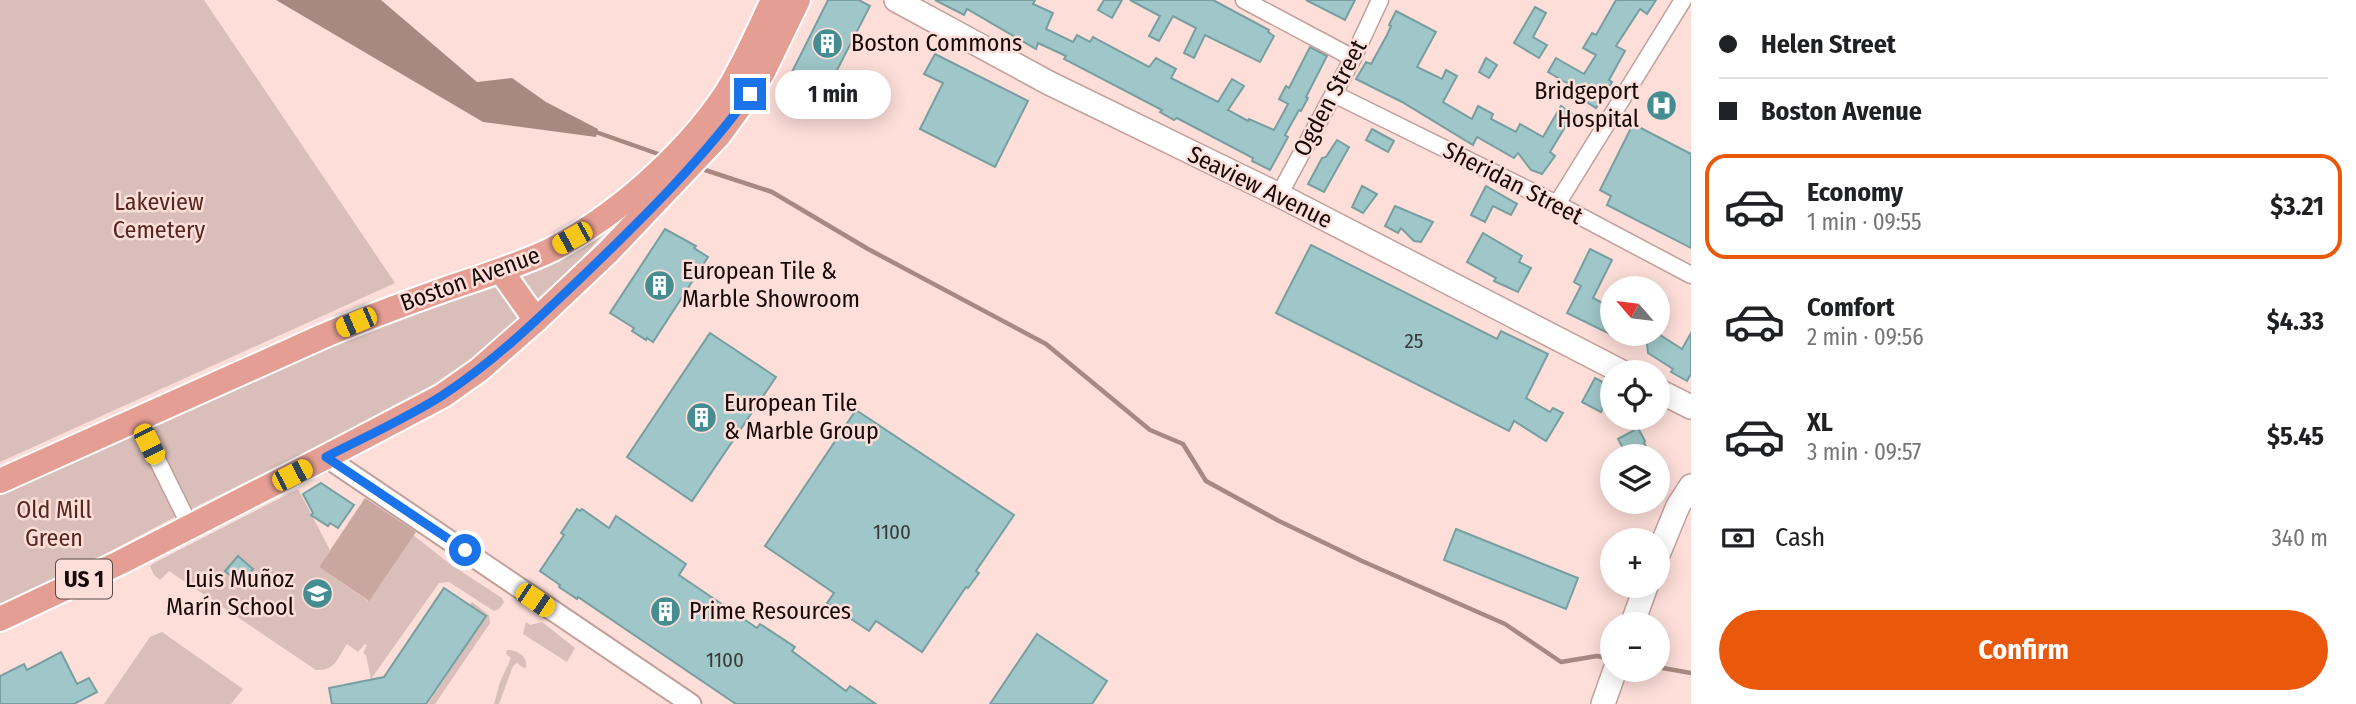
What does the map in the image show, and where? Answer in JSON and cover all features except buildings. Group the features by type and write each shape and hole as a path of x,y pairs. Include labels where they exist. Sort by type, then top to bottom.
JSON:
{"main road":[{"name":"Boston Avenue","path":"709,132 773,0"},
{"name":"Boston Avenue","path":"0,619 121,562 326,457 442,396 479,370 617,243 675,167 750,94 798,0"},
{"name":"Seaview Avenue","path":"896,0 1049,83 1279,195 1600,361"},
{"name":"Boston Avenue","path":"0,481 373,315 501,271 550,250 594,224 636,191 675,167"},
{"path":"501,271 536,320"},
{"path":"1670,396 1691,407"},
{"path":"1669,528 1678,506 1691,486"},
{"path":"1603,704 1610,682"}],"street":[{"path":"1244,0 1353,58"},
{"name":"Ogden Street","path":"1279,195 1353,58 1380,0"},
{"path":"1557,204 1683,0"},
{"name":"Sheridan Street","path":"1334,94 1557,204 1691,275"},
{"path":"138,421 190,526"},
{"path":"326,457 691,704"}],"green space":[{"name":"Lakeview Cemetery","path":"0,0 204,0 395,283 0,462"},
{"name":"Old Mill Green","path":"613,224 547,296 465,367 402,405 171,519 0,610 0,491 374,324 488,290 531,270"},
{"path":"298,489 330,550 319,567 368,601 413,535 504,602 494,611 449,582 439,583 371,679 366,655 363,653 367,645 365,644 358,652 347,644 332,666 316,670 169,571 160,580 154,575 150,566 154,563"},
{"path":"472,602 489,615 490,623 435,704 428,704 486,616 470,605"},
{"path":"526,622 530,625 542,622 575,648 567,662 523,634"},
{"path":"162,632 243,689 231,704 104,704 150,637"},
{"path":"507,650 521,654 526,667 517,663 513,666 499,704 494,704 511,658 506,654"}],"shaded area":[{"path":"276,0 381,0 477,82 512,78 546,102 598,129 596,137 483,122"},
{"path":"365,498 416,532 369,601 319,567"}],"waterway":[{"path":"593,131 664,156"},
{"path":"699,168 772,192 868,249 1046,344 1150,430 1183,444 1206,481 1279,521 1505,624 1561,662 1600,657"},
{"path":"1670,669 1691,673"}],"place":[{"name":"Boston Commons","path":"828,43"},
{"name":"Bridgeport Hospital","path":"1662,105"},
{"name":"European Tile & Marble Showroom","path":"659,285"},
{"name":"European Tile & Marble Group","path":"701,417"},
{"name":"Luis Muñoz Marín School","path":"317,593"},
{"name":"Prime Resources","path":"666,611"}],"route":[{"path":"465,550 326,457 442,396 498,354 644,215 719,135 750,94"}]}
